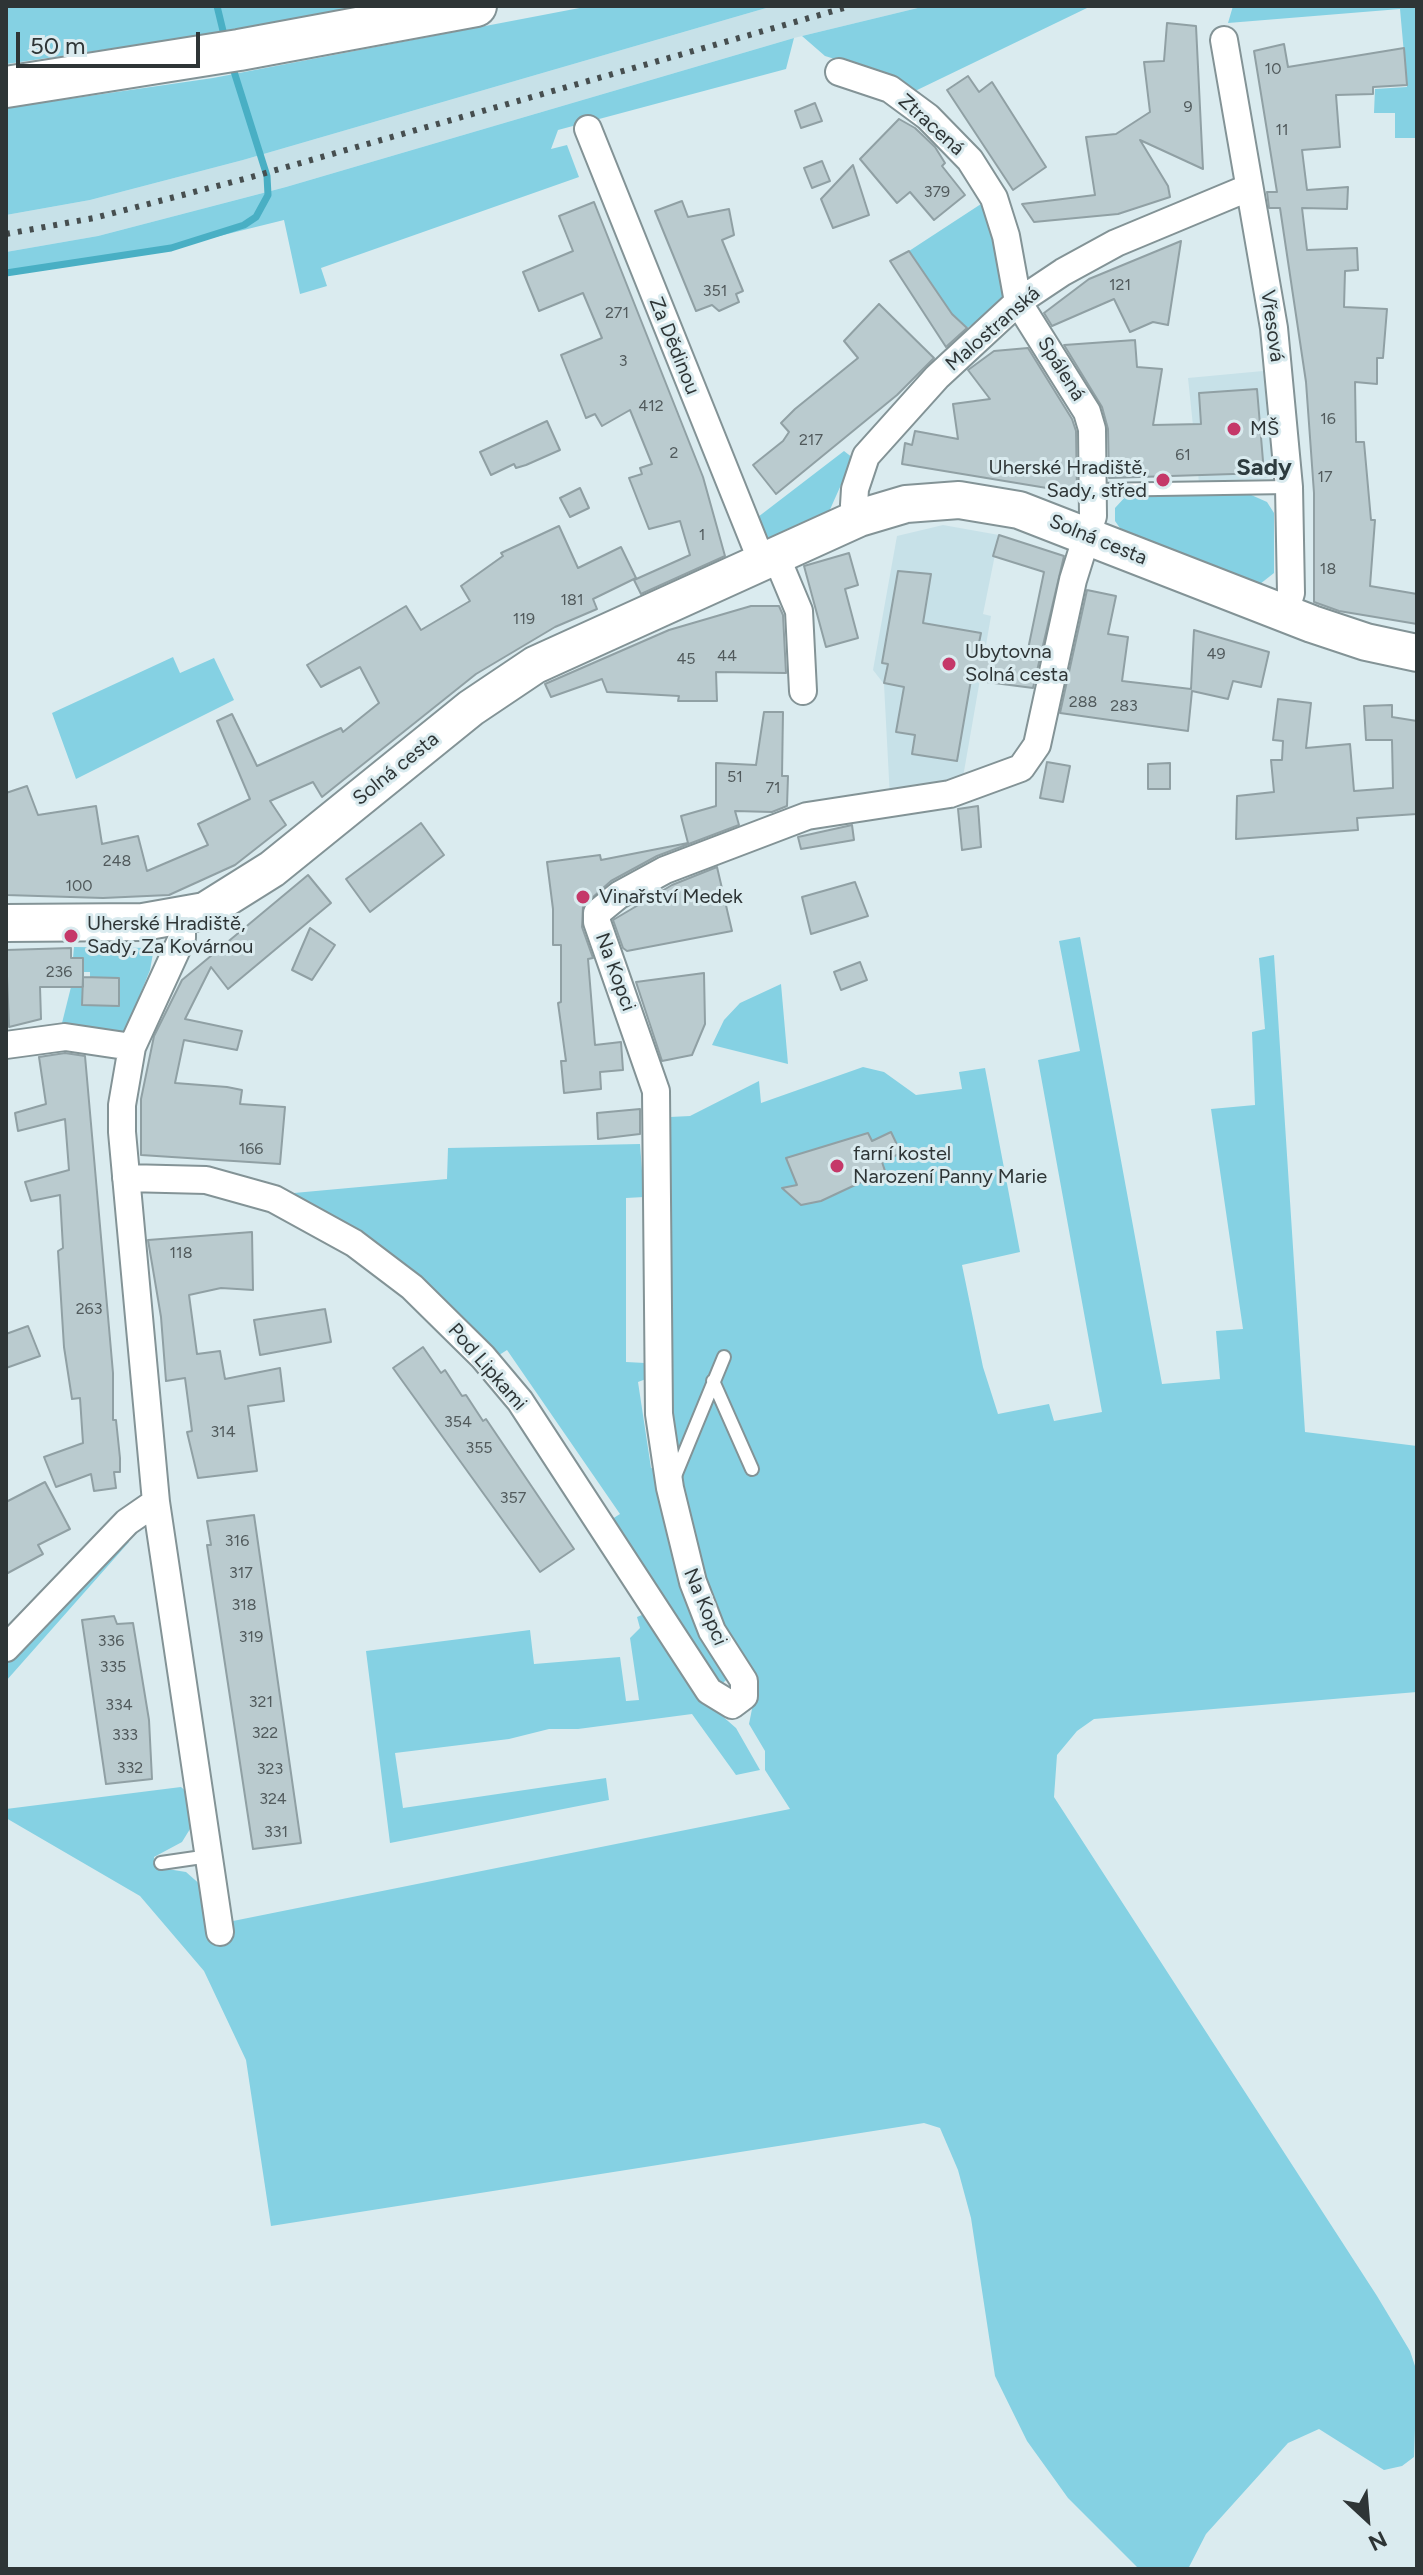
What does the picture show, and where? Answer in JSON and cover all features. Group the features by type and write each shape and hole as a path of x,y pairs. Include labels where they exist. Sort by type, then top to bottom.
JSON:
{"main road":[{"path":"6,87 230,52 476,6"}],"street":[{"name":"Vřesová","path":"1224,40 1274,328 1289,487 1291,593 1285,613"},
{"name":"Ztracená","path":"839,72 890,89 928,117 970,160 999,212 1018,302"},
{"name":"Za Dědinou","path":"588,129 769,559"},
{"name":"Malostranská","path":"859,518 854,505 855,489 866,456 937,377 1018,302 1063,272 1116,243 1248,188"},
{"name":"Spálená","path":"1018,302 1087,412 1092,429 1094,490 1093,516 1087,535"},
{"name":"Solná cesta","path":"6,923 143,922 182,917 217,904 272,869 512,678 558,653 859,518 906,504 968,501 1019,510 1340,634 1417,653"},
{"name":"Na Kopci","path":"735,1704 744,1696 746,1686 706,1618 686,1561 670,1488 659,1414 656,1091 597,922 597,913 619,895 665,870 807,816 950,794 1021,768 1037,745 1073,580 1087,535"},
{"path":"769,559 797,604 803,691"},
{"path":"182,917 182,938 132,1047 122,1105 156,1502 220,1932"},
{"path":"6,1045 65,1037 132,1047"},
{"name":"Pod Lipkami","path":"126,1178 206,1180 274,1199 354,1243 412,1287 483,1357 520,1401 709,1691 723,1703 735,1704"},
{"path":"6,1648 127,1522 156,1502"}],"lane":[{"path":"1094,490 1289,487"},
{"path":"670,1488 724,1357"},
{"path":"713,1381 752,1469"},
{"path":"161,1863 209,1856"}],"shaded area":[{"path":"6,6 359,6 212,34 6,64"},
{"path":"590,6 773,6 243,160 90,200 6,215 6,108 213,78"},
{"path":"773,6 926,6 794,38 286,187 98,236 6,252 6,215 90,200 243,160"},
{"path":"926,6 1087,8 913,92 851,64 825,56 802,36"},
{"path":"1233,6 1417,6 1417,138 1395,138 1395,113 1374,113 1375,89 1407,87 1400,9 1228,23"},
{"path":"794,38 786,69 558,130 551,149 567,145 579,177 321,268 327,286 300,294 284,220 171,248 6,273 6,252 98,236 286,187"},
{"path":"981,204 1001,257 1007,294 1000,306 967,328 952,314 909,251"},
{"path":"1263,371 1274,478 1199,483 1188,378"},
{"path":"844,451 853,458 828,514 776,540 763,535 758,517"},
{"path":"1249,494 1267,502 1274,513 1274,573 1260,584 1122,531 1115,521 1115,508 1126,496"},
{"path":"943,525 999,535 983,614 991,616 962,783 890,798 884,684 873,670 897,536"},
{"path":"173,657 180,673 214,658 234,700 76,779 52,713"},
{"path":"1080,937 1162,1384 1220,1379 1216,1331 1243,1329 1211,1109 1255,1105 1252,1032 1265,1029 1259,958 1274,955 1305,1432 1417,1446 1417,1692 1094,1719 1077,1731 1057,1755 1054,1797 1377,2296 1410,2351 1417,2372 1414,2457 1402,2466 1384,2470 1319,2429 1288,2443 1206,2534 1188,2569 1139,2569 1068,2498 1027,2441 995,2376 971,2218 958,2170 940,2128 924,2123 271,2226 246,2060 204,1971 140,1896 6,1818 6,1809 181,1787 188,1793 193,1812 190,1829 182,1842 154,1857 155,1867 186,1872 203,1887 228,1922 790,1809 765,1770 765,1751 749,1724 754,1699 691,1557 667,1372 673,1368 670,1117 690,1116 759,1081 761,1103 863,1067 884,1072 916,1095 962,1089 959,1072 985,1068 1020,1252 962,1265 983,1367 998,1414 1049,1404 1054,1421 1102,1412 1038,1060 1080,1051 1059,941"},
{"path":"74,947 154,948 150,970 125,1032 62,1023 71,987 83,987 83,1005 119,1006 119,978 90,977 90,972 83,972 83,959 73,958"},
{"path":"781,984 788,1064 712,1045 724,1020 740,1003"},
{"path":"640,1144 644,1197 626,1198 626,1362 645,1363 647,1368 646,1379 638,1382 651,1468 659,1469 729,1677 716,1686 609,1521 620,1514 507,1350 496,1357 293,1198 294,1193 447,1179 448,1148"},
{"path":"125,1537 129,1542 6,1681 6,1663"},
{"path":"649,1612 713,1708 736,1728 760,1770 736,1775 692,1714 578,1729 549,1729 509,1739 395,1753 403,1808 606,1778 609,1800 390,1843 366,1651 530,1630 534,1664 620,1657 626,1701 639,1700 630,1638 640,1628 637,1617"}],"building":[{"path":"1167,23 1196,26 1203,169 1140,140 1168,186 1170,197 1118,214 1034,222 1022,204 1095,195 1086,137 1116,134 1150,112 1144,62 1164,61"},
{"path":"1284,44 1288,67 1404,48 1407,85 1373,87 1373,94 1336,95 1340,147 1302,150 1307,190 1348,187 1347,209 1302,208 1307,250 1357,248 1358,270 1345,271 1344,307 1387,309 1383,358 1377,358 1377,384 1355,382 1356,442 1364,442 1371,520 1375,520 1370,586 1417,594 1417,624 1339,611 1314,602 1314,493 1306,382 1280,208 1269,208 1267,192 1277,192 1254,51"},
{"path":"968,76 979,92 992,82 1046,167 1013,190 947,90"},
{"path":"815,103 822,121 801,128 795,111"},
{"path":"899,119 915,128 935,147 945,163 942,166 965,195 934,220 910,192 897,203 860,159"},
{"path":"822,161 830,181 812,188 804,168"},
{"path":"853,165 869,215 833,228 821,199"},
{"path":"682,201 688,217 729,209 734,235 722,240 743,291 736,294 739,302 719,311 712,305 696,311 655,211"},
{"path":"594,202 703,477 725,556 641,594 634,580 690,555 680,521 649,529 629,478 642,474 640,468 652,464 630,410 602,426 595,414 586,418 561,355 602,338 583,293 539,311 523,272 573,251 559,216"},
{"path":"1181,241 1168,325 1153,322 1130,332 1114,299 1052,326 1044,313 1089,279"},
{"path":"909,251 952,314 967,328 946,347 890,261"},
{"path":"879,304 934,358 897,395 776,494 753,465 783,441 789,432 781,423 858,358 844,341"},
{"path":"1135,340 1137,367 1162,369 1153,425 1201,424 1199,393 1257,389 1264,473 1109,478 1108,429 1102,407 1064,345"},
{"path":"1028,348 1072,419 1076,431 1077,493 902,464 905,443 912,445 915,431 958,439 953,404 990,399 968,370 994,351"},
{"path":"547,421 560,450 526,465 516,468 514,464 491,475 480,452"},
{"path":"580,488 589,508 570,517 560,498"},
{"path":"559,526 578,568 621,547 636,578 593,599 597,609 555,627 476,674 322,797 313,782 270,801 286,825 235,865 169,895 103,898 6,895 6,793 27,786 38,815 96,806 102,844 138,836 147,871 208,845 198,824 250,799 217,721 232,714 257,766 341,728 343,732 379,703 360,667 321,687 307,665 406,606 421,630 470,601 461,586 503,556 501,553"},
{"path":"999,535 1064,556 1033,688 971,680 957,761 912,754 915,735 896,732 904,687 884,683 888,664 882,663 898,571 931,574 923,623 981,633 977,653 1026,659 1044,572 993,556"},
{"path":"849,553 858,585 845,589 858,638 826,647 804,566"},
{"path":"1087,590 1116,596 1108,634 1128,637 1122,681 1191,689 1194,630 1269,652 1261,687 1233,681 1228,699 1192,691 1188,731 1060,713"},
{"path":"751,606 779,606 783,615 786,673 716,672 717,701 678,701 679,696 607,692 602,679 551,697 545,684 669,630"},
{"path":"1278,699 1311,703 1306,748 1350,744 1354,791 1393,788 1392,740 1366,740 1364,706 1392,705 1392,717 1417,721 1417,814 1357,818 1358,830 1236,839 1237,796 1274,792 1271,760 1282,760 1283,741 1273,740"},
{"path":"764,712 783,712 782,776 788,776 787,806 772,812 735,811 739,825 657,856 611,881 583,906 582,927 593,958 588,959 595,1045 621,1042 623,1070 600,1072 601,1089 564,1093 561,1061 566,1061 558,1003 561,1002 561,945 553,945 553,909 547,862 600,855 601,860 688,843 681,816 716,806 716,763 756,765"},
{"path":"1047,762 1070,766 1063,802 1040,798"},
{"path":"1170,763 1170,789 1148,789 1148,764"},
{"path":"978,806 981,847 962,850 958,809"},
{"path":"421,823 444,855 370,912 346,879"},
{"path":"852,825 854,840 801,849 798,837"},
{"path":"717,867 732,931 627,951 623,948 613,920 672,885"},
{"path":"308,875 331,903 228,989 211,967 185,1019 242,1031 237,1050 184,1040 175,1083 242,1090 240,1104 285,1107 280,1164 141,1155 141,1099 154,1036 182,980"},
{"path":"855,882 868,916 811,934 802,897"},
{"path":"310,928 335,945 312,980 292,970"},
{"path":"71,948 71,958 83,958 83,987 40,987 41,1019 9,1027 6,950"},
{"path":"860,962 867,980 841,990 834,972"},
{"path":"704,973 705,1024 692,1055 662,1061 636,982"},
{"path":"83,977 119,978 119,1006 82,1005"},
{"path":"65,1053 85,1056 113,1373 113,1420 116,1420 120,1458 120,1472 114,1472 116,1488 94,1491 91,1474 56,1487 44,1457 83,1443 80,1398 72,1399 64,1347 58,1251 63,1248 60,1195 31,1201 25,1182 69,1170 65,1119 18,1131 15,1113 46,1104 39,1057"},
{"path":"640,1109 640,1134 598,1139 597,1113"},
{"name":"farní kostel Narození Panny Marie","path":"891,1132 901,1153 882,1162 885,1171 821,1201 801,1205 782,1188 797,1185 786,1158 868,1133 872,1141"},
{"path":"252,1232 253,1290 221,1288 189,1295 197,1354 220,1351 225,1379 280,1368 284,1401 248,1406 257,1471 198,1478 187,1432 192,1431 185,1378 166,1381 161,1317 148,1240"},
{"path":"325,1309 331,1342 260,1355 254,1320"},
{"path":"28,1326 40,1356 6,1368 6,1334"},
{"path":"423,1347 441,1373 445,1370 462,1396 466,1395 483,1421 486,1419 574,1549 540,1572 393,1368"},
{"path":"45,1482 70,1529 38,1545 43,1554 6,1574 6,1502"},
{"path":"254,1515 301,1843 253,1849 207,1545 211,1545 207,1521"},
{"path":"114,1616 117,1624 133,1623 149,1720 152,1779 106,1784 82,1620"}],"waterway":[{"path":"217,6 225,39"},
{"path":"6,273 171,248 244,225 256,217 268,195 267,176 231,62"}],"railway":[{"path":"6,234 94,218 248,178 851,6"}],"place":[{"name":"MŠ","path":"1234,429"},
{"name":"Uherské Hradiště, Sady, střed","path":"1163,480"},
{"name":"Ubytovna Solná cesta","path":"949,664"},
{"name":"Vinařství Medek","path":"583,897"},
{"name":"Uherské Hradiště, Sady, Za Kovárnou","path":"71,936"},
{"name":"farní kostel Narození Panny Marie","path":"837,1166"}],"district":[{"name":"Sady","path":"1264,468"}]}
